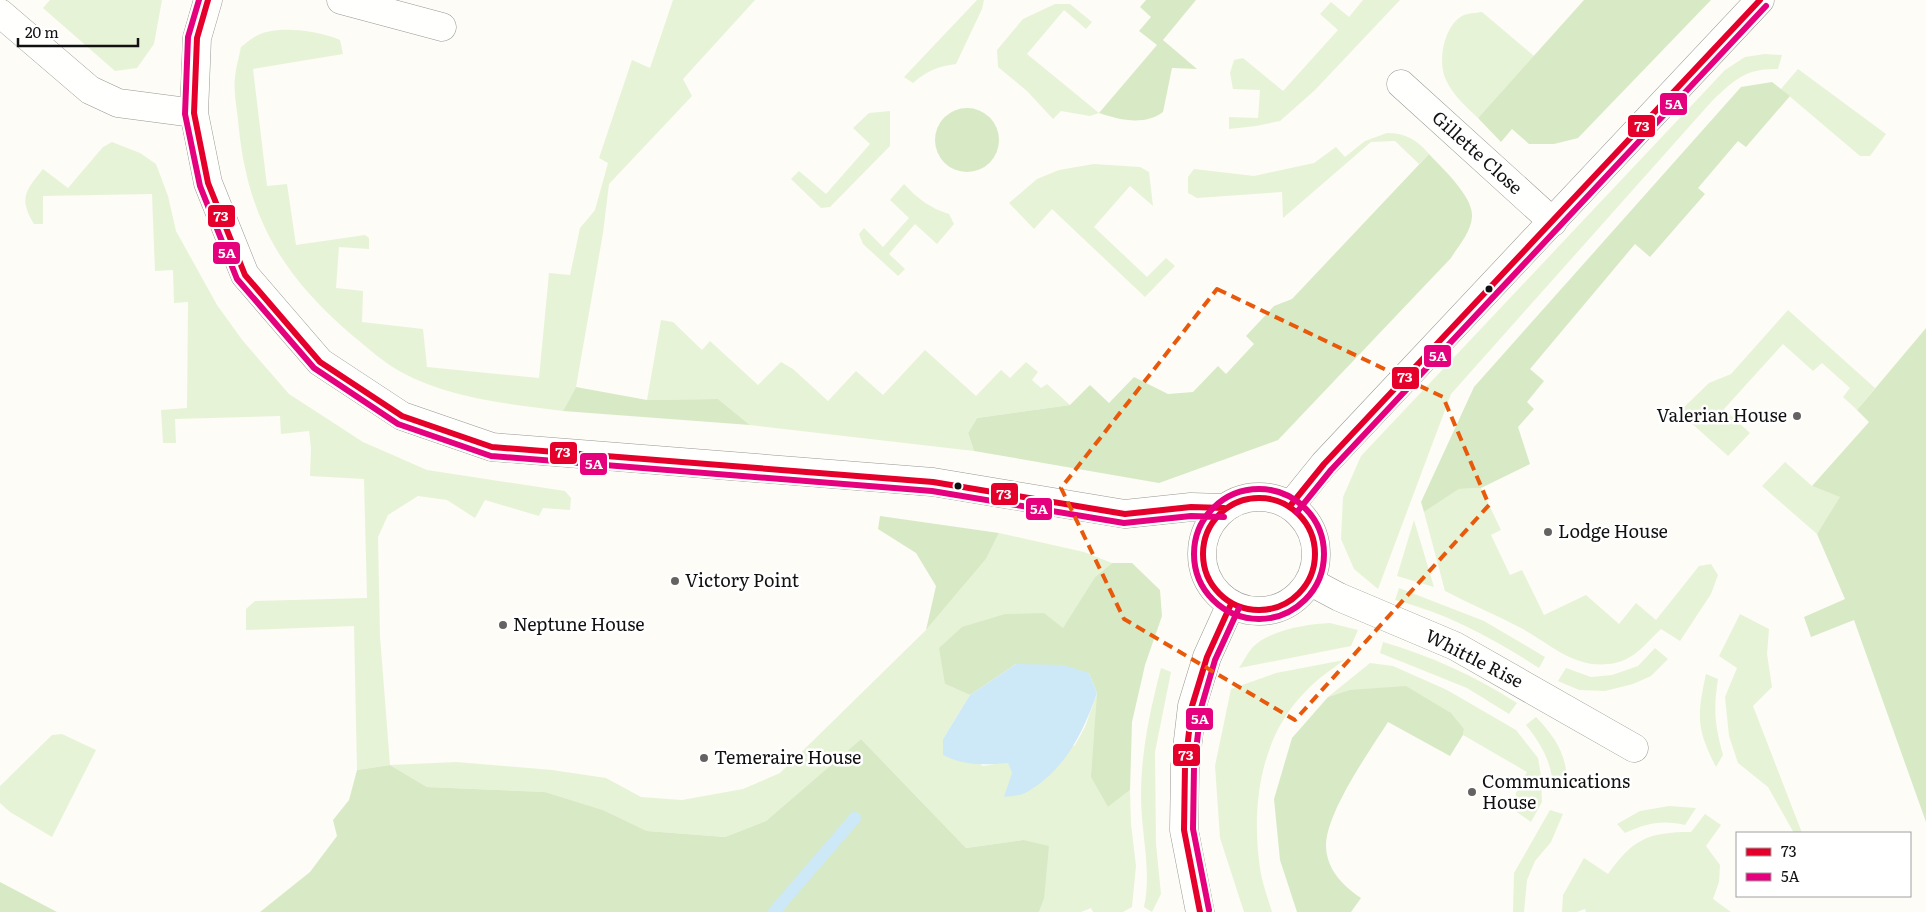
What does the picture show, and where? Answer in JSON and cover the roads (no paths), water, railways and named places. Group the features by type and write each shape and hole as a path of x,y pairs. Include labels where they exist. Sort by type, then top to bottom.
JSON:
{"street":[{"path":"208,0 197,38 194,113 208,184 245,275 320,362 402,416 492,447 932,482 1125,514 1191,507 1224,508"},
{"path":"341,0 442,27"},
{"path":"1290,506 1324,464 1760,0"},
{"path":"0,13 90,90 118,103 194,113"},
{"name":"Gillette Close","path":"1401,84 1553,222"},
{"path":"1257,497 1274,499 1290,506 1307,525 1316,548 1315,565 1309,581 1298,596 1283,606 1266,611 1248,610 1231,604 1218,594 1209,582 1203,567 1202,551 1215,519 1224,508 1240,500 1257,497"},
{"name":"Whittle Rise","path":"1309,581 1340,597 1456,646 1634,748"},
{"path":"1200,912 1184,830 1185,766 1192,706 1207,657 1231,604"}],"water":[{"path":"1016,664 1063,665 1089,673 1097,693 1079,736 1062,762 1052,773 1027,792 1004,797 1012,773 1008,763 975,764 951,759 943,755 943,739 970,695"}],"waterway":[{"path":"774,912 855,818"}],"place":[{"name":"Valerian House","path":"1797,416"},
{"name":"Lodge House","path":"1548,532"},
{"name":"Victory Point","path":"675,581"},
{"name":"Neptune House","path":"503,625"},
{"name":"Temeraire House","path":"704,758"},
{"name":"Communications House","path":"1472,792"}]}
